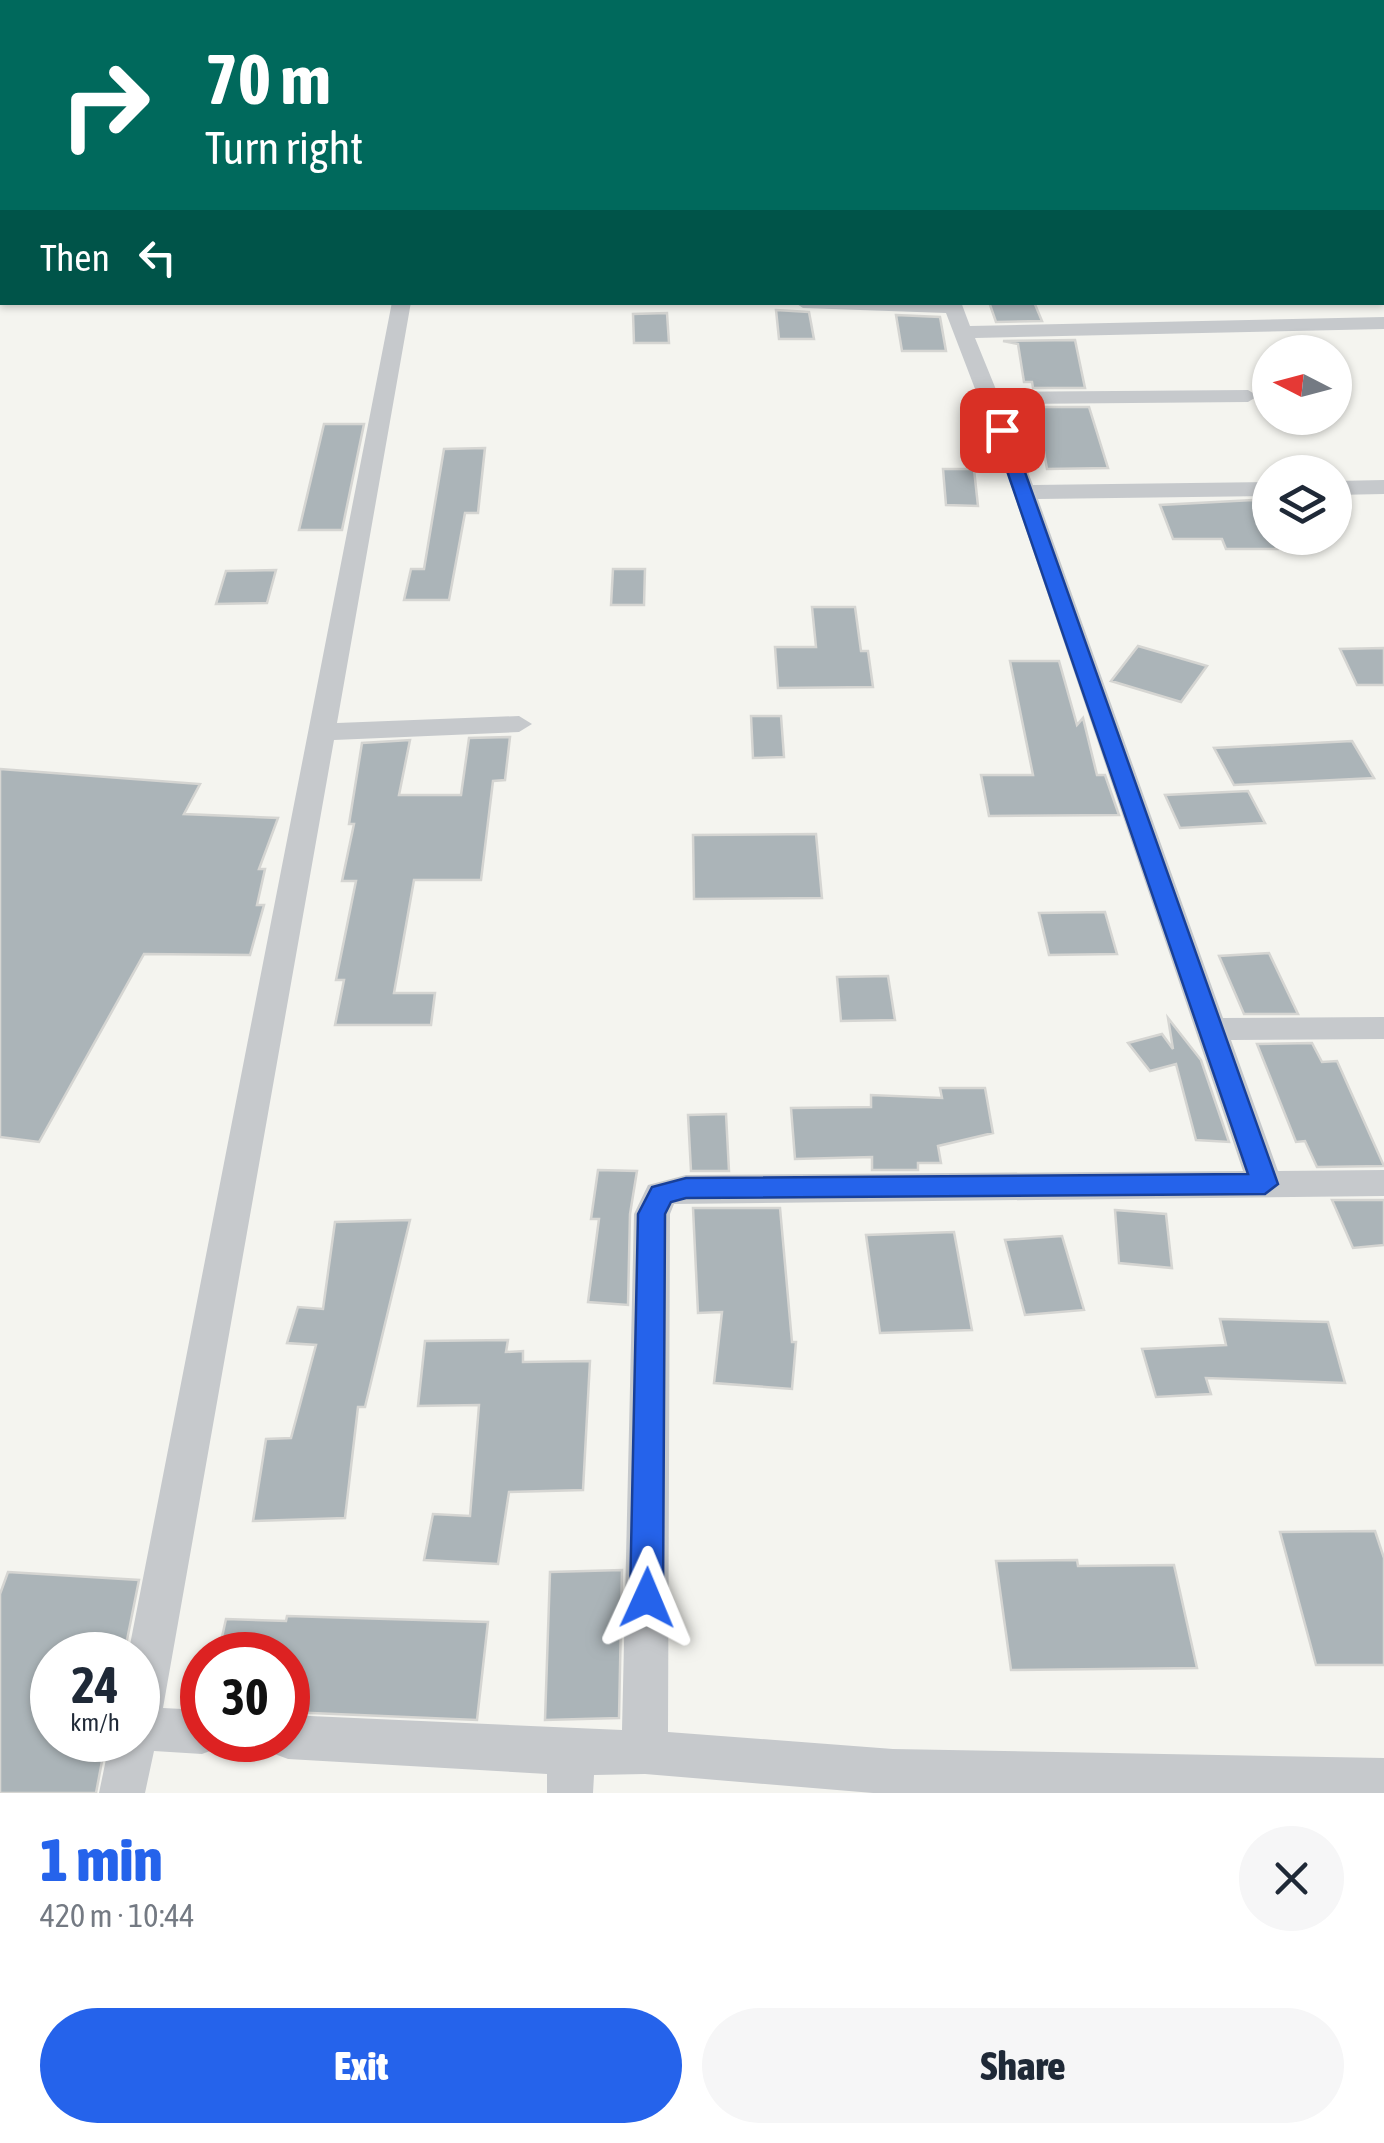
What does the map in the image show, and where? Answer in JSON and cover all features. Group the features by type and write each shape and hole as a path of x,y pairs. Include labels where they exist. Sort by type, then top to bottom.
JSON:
{"street":[{"path":"154,1632 325,732 352,558 401,305"},
{"path":"952,305 1023,492 1265,1184"},
{"path":"965,332 1384,323"},
{"path":"989,398 1248,396"},
{"path":"1352,488 1384,487"},
{"path":"1023,492 1252,489"},
{"path":"325,732 520,724"},
{"path":"1213,1030 1384,1028"},
{"path":"645,1752 652,1214 661,1194 686,1188 1384,1184"},
{"path":"310,1740 570,1773 645,1752 894,1772 1384,1781"},
{"path":"122,1793 128,1762"}],"building":[{"path":"990,305 1035,305 1042,321 996,322"},
{"path":"776,310 809,312 814,339 779,339"},
{"path":"667,313 669,343 634,343 633,314"},
{"path":"896,315 940,317 946,351 902,351"},
{"path":"1075,340 1085,388 1033,388 1032,382 1024,382 1018,344 1003,341"},
{"path":"1036,407 1089,407 1108,468 1047,469"},
{"path":"324,424 364,424 342,530 299,530"},
{"path":"485,448 478,513 465,513 449,600 404,600 411,569 424,569 444,449"},
{"path":"943,469 974,469 978,506 946,505"},
{"path":"1252,500 1252,549 1226,549 1222,539 1173,539 1160,505"},
{"path":"613,569 645,569 644,605 611,605"},
{"path":"276,570 267,603 216,604 226,571"},
{"path":"812,607 855,607 861,651 868,651 873,687 778,688 775,647 816,647"},
{"path":"1138,646 1207,666 1181,702 1111,681"},
{"path":"1384,648 1384,685 1357,685 1340,649"},
{"path":"1010,661 1059,661 1077,725 1083,718 1097,775 1105,775 1119,815 989,816 981,775 1033,775"},
{"path":"751,716 781,716 784,757 753,758"},
{"path":"510,737 505,780 493,781 481,880 414,880 394,993 435,993 431,1025 335,1025 344,980 336,980 356,881 342,881 354,824 349,824 362,743 410,740 399,795 461,795 469,738"},
{"path":"1352,741 1374,778 1234,785 1214,748"},
{"path":"0,769 200,784 184,814 278,818 259,869 265,869 257,905 264,905 250,955 144,954 39,1142 0,1137"},
{"path":"1248,791 1265,823 1180,828 1165,795"},
{"path":"816,834 822,898 694,899 693,835"},
{"path":"1105,912 1117,954 1049,955 1039,913"},
{"path":"1269,953 1298,1014 1244,1014 1219,956"},
{"path":"888,976 895,1020 841,1021 837,977"},
{"path":"1168,1018 1201,1060 1229,1142 1196,1140 1176,1064 1150,1071 1128,1043 1162,1034 1173,1049"},
{"path":"1312,1043 1322,1062 1337,1061 1384,1166 1317,1167 1305,1141 1296,1142 1257,1044"},
{"path":"940,1088 985,1088 993,1133 938,1146 941,1163 918,1163 918,1170 872,1170 872,1157 795,1159 791,1108 871,1107 871,1095 942,1098"},
{"path":"726,1114 729,1171 691,1171 688,1115"},
{"path":"598,1170 637,1171 630,1214 628,1305 588,1302 599,1219 591,1219"},
{"path":"1332,1200 1384,1200 1384,1245 1353,1248"},
{"path":"693,1208 780,1208 792,1342 796,1342 792,1389 714,1383 722,1312 698,1313"},
{"path":"1115,1210 1166,1214 1172,1268 1119,1263"},
{"path":"410,1220 365,1407 358,1407 345,1518 253,1521 266,1439 291,1438 316,1345 287,1343 298,1307 323,1309 335,1222"},
{"path":"954,1232 972,1330 880,1333 866,1235"},
{"path":"1062,1236 1084,1310 1025,1315 1005,1240"},
{"path":"1220,1319 1328,1322 1345,1383 1206,1378 1211,1394 1156,1397 1142,1349 1226,1345"},
{"path":"508,1340 506,1352 523,1351 523,1362 590,1361 583,1490 509,1492 498,1564 424,1560 433,1514 470,1516 479,1405 418,1406 425,1341"},
{"path":"1375,1531 1384,1558 1384,1665 1316,1665 1280,1532"},
{"path":"1077,1560 1078,1566 1174,1565 1197,1668 1011,1670 996,1561"},
{"path":"622,1570 619,1718 545,1720 550,1572"},
{"path":"8,1572 139,1580 129,1632 30,1632 30,1762 102,1762 96,1793 0,1793 0,1594"},
{"path":"287,1616 488,1622 477,1720 310,1713 310,1632 223,1632 226,1619 286,1621"}],"route":[{"path":"647,1598 652,1214 653,1204 661,1194 686,1188 1265,1184 1002,430"}]}
